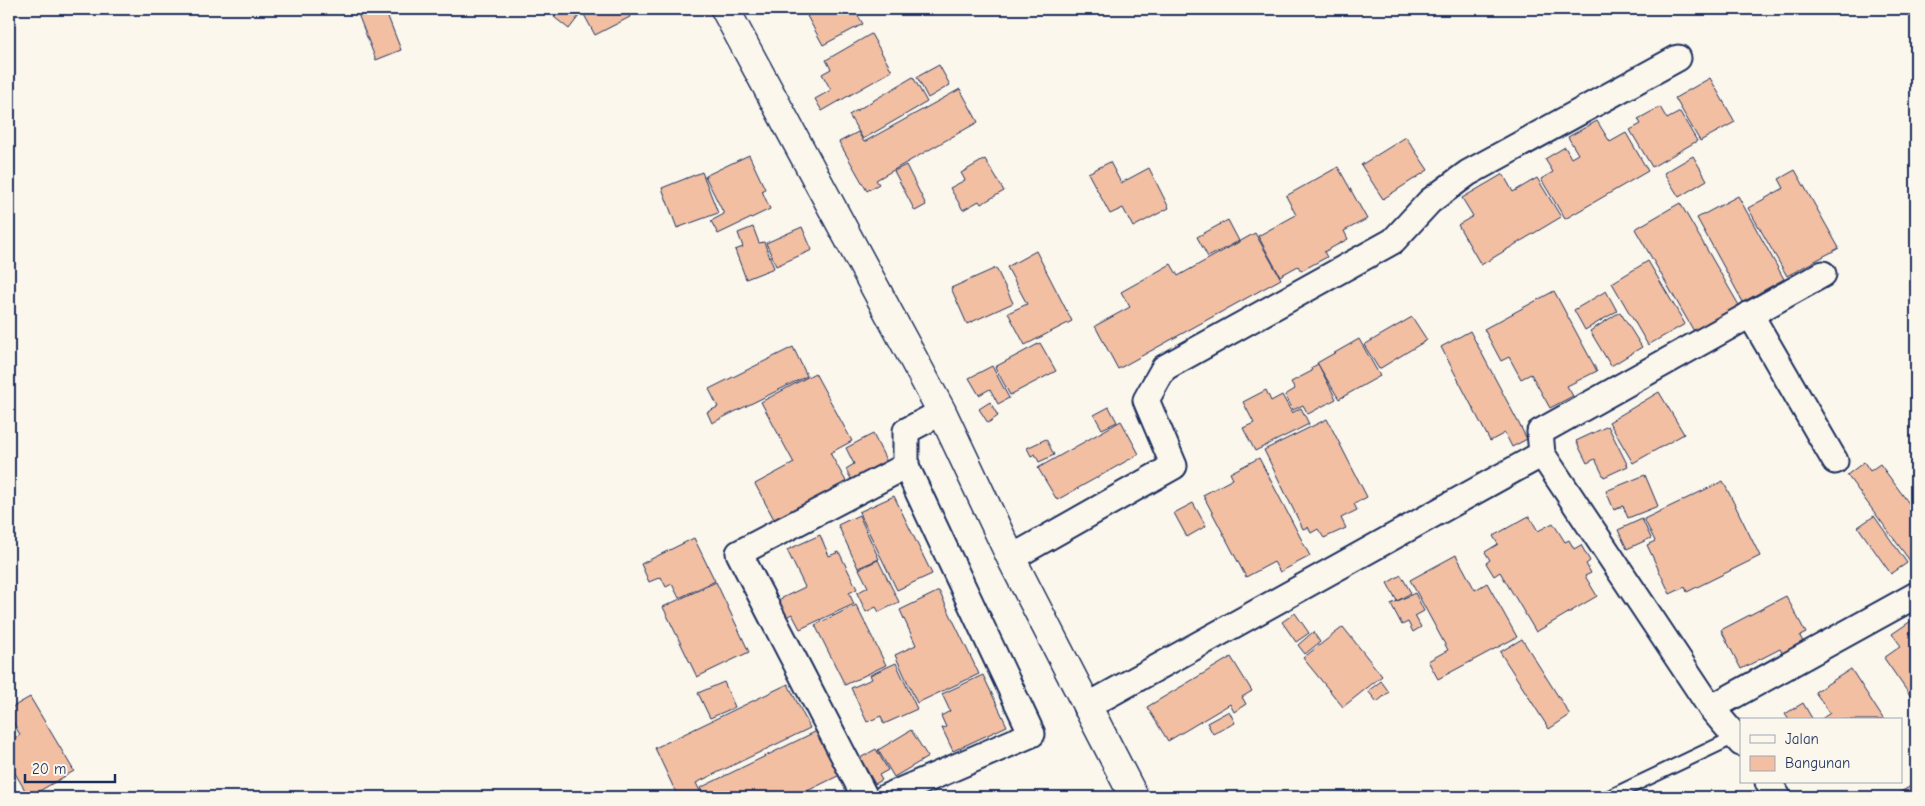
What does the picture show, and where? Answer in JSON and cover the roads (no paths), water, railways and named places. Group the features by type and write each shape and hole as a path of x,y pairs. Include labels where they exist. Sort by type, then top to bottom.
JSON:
{"street":[{"path":"725,9 942,412 1011,558 1134,797"},
{"path":"1011,558 1174,466 1146,400 1164,368 1393,240 1430,201 1468,173 1678,58"},
{"path":"1739,740 1711,708 1542,454 1540,432 1823,274"},
{"path":"1750,314 1835,460"},
{"path":"886,797 1032,734 906,466 906,431 942,412"},
{"path":"1086,707 1542,454"},
{"path":"865,797 739,552 906,466"},
{"path":"1711,708 1916,596"},
{"path":"1769,784 1778,797"}],"lane":[{"path":"1609,797 1739,740"}]}
